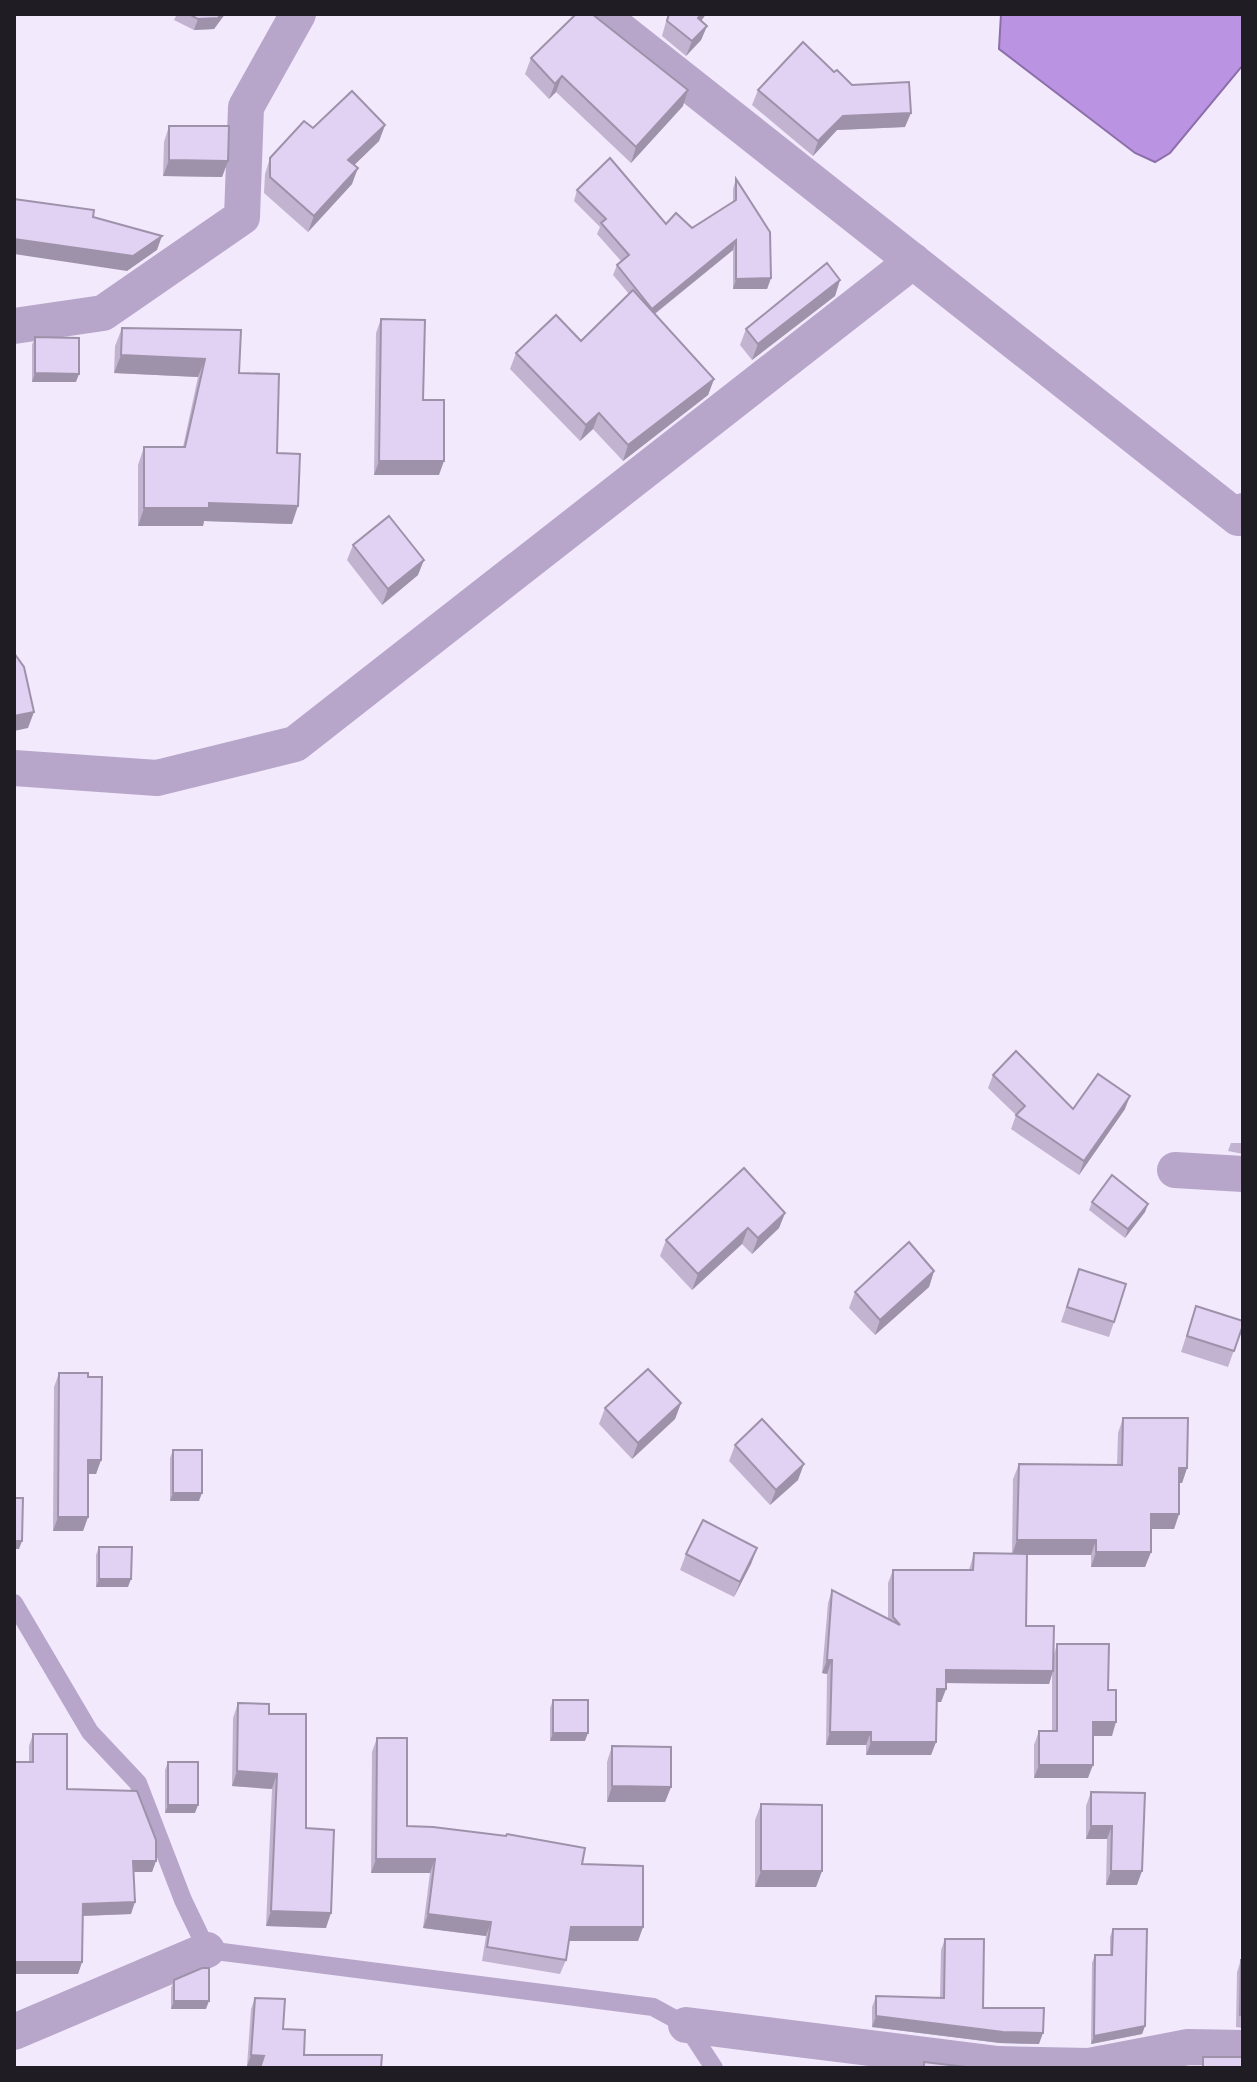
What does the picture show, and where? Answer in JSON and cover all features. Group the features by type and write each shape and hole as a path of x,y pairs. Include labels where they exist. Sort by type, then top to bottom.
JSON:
{"street":[{"path":"14,326 103,313 242,217 246,107 298,14"},
{"path":"600,14 1238,518 1243,511"},
{"path":"14,768 157,778 295,744 913,261"},
{"path":"1175,1170 1243,1174"},
{"path":"14,2032 207,1950"},
{"path":"686,2025 998,2066 1089,2066 1188,2047 1243,2048"}],"lane":[{"path":"14,1603 90,1732 138,1783 183,1900 207,1950 653,2007 686,2025 714,2068"}],"shaded area":[{"path":"1001,14 1243,14 1243,65 1170,153 1155,162 1135,153 999,49"}],"building":[{"path":"189,14 221,14 218,18 198,19"},
{"path":"576,14 592,14 688,90 636,147 562,76 555,84 531,58"},
{"path":"669,14 701,14 698,18 707,26 692,41 667,21"},
{"path":"803,42 852,85 909,82 911,113 843,116 818,141 758,90"},
{"path":"352,91 385,125 348,160 358,168 314,216 270,177 270,158 304,121 313,128"},
{"path":"169,126 229,126 228,161 169,160"},
{"path":"610,158 666,224 676,213 692,228 736,200 736,179 770,232 771,278 736,279 736,240 652,309 617,265 629,255 601,223 606,219 577,190"},
{"path":"14,199 94,210 93,217 162,236 133,256 14,239"},
{"path":"827,263 840,280 758,344 746,329"},
{"path":"633,290 714,379 628,445 599,413 586,425 516,353 556,315 581,341"},
{"path":"381,319 425,320 423,400 444,400 444,461 379,461"},
{"path":"122,328 241,330 239,373 279,374 277,453 300,454 298,506 209,503 209,508 144,508 144,447 185,447 205,359 121,355"},
{"path":"35,337 79,338 79,374 35,373"},
{"path":"389,516 424,560 388,589 353,545"},
{"path":"14,653 24,667 34,712 14,716"},
{"path":"1016,1051 1073,1109 1098,1074 1130,1096 1084,1161 1016,1115 1025,1106 993,1075"},
{"path":"744,1168 785,1213 758,1238 748,1228 698,1274 666,1240"},
{"path":"1112,1175 1148,1204 1128,1229 1092,1202"},
{"path":"909,1242 934,1271 880,1320 855,1292"},
{"path":"1079,1269 1126,1284 1114,1322 1067,1307"},
{"path":"1196,1306 1243,1321 1234,1351 1187,1336"},
{"path":"648,1369 681,1403 638,1443 605,1408"},
{"path":"59,1373 88,1373 88,1377 102,1377 101,1460 88,1460 88,1517 58,1517"},
{"path":"1123,1418 1188,1418 1187,1468 1179,1468 1179,1514 1151,1514 1151,1552 1096,1552 1096,1540 1017,1540 1019,1464 1122,1465"},
{"path":"762,1419 804,1464 776,1490 735,1445"},
{"path":"173,1450 202,1450 202,1493 173,1493"},
{"path":"14,1498 23,1498 22,1541 14,1541"},
{"path":"703,1520 757,1548 740,1582 686,1554"},
{"path":"99,1547 132,1547 131,1579 99,1579"},
{"path":"974,1553 1027,1554 1026,1626 1054,1626 1053,1671 946,1670 946,1689 937,1689 936,1742 871,1742 871,1732 830,1732 832,1660 827,1660 832,1590 900,1625 893,1617 893,1570 973,1570"},
{"path":"1057,1644 1109,1644 1108,1690 1116,1690 1116,1722 1093,1722 1093,1765 1039,1765 1039,1731 1057,1731"},
{"path":"553,1700 588,1700 588,1733 553,1733"},
{"path":"238,1703 269,1704 269,1714 306,1714 306,1828 334,1830 331,1913 271,1911 277,1774 237,1771"},
{"path":"33,1734 67,1734 67,1789 137,1791 156,1840 156,1861 133,1861 135,1902 83,1904 82,1962 14,1962 14,1762 33,1762"},
{"path":"377,1738 407,1738 407,1826 507,1834 585,1848 582,1864 643,1866 643,1927 571,1927 566,1960 487,1947 491,1922 428,1914 435,1859 376,1859"},
{"path":"612,1746 671,1747 671,1787 612,1786"},
{"path":"168,1762 198,1762 198,1805 168,1805"},
{"path":"1091,1792 1145,1793 1142,1871 1111,1871 1112,1826 1091,1826"},
{"path":"761,1804 822,1805 822,1871 761,1871"},
{"path":"1113,1929 1147,1929 1145,2026 1094,2036 1095,1955 1112,1955"},
{"path":"945,1939 984,1939 983,2008 1044,2008 1043,2033 1003,2032 876,2016 876,1996 944,1998"},
{"path":"1243,1960 1243,2016 1240,2015"},
{"path":"209,1968 209,2001 174,2001 174,1980"},
{"path":"255,1998 285,1999 283,2029 305,2030 304,2055 382,2055 381,2068 260,2068 264,2056 251,2055"},
{"path":"1203,2057 1243,2057 1243,2068 1203,2068"},
{"path":"924,2062 975,2068 924,2068"}]}
